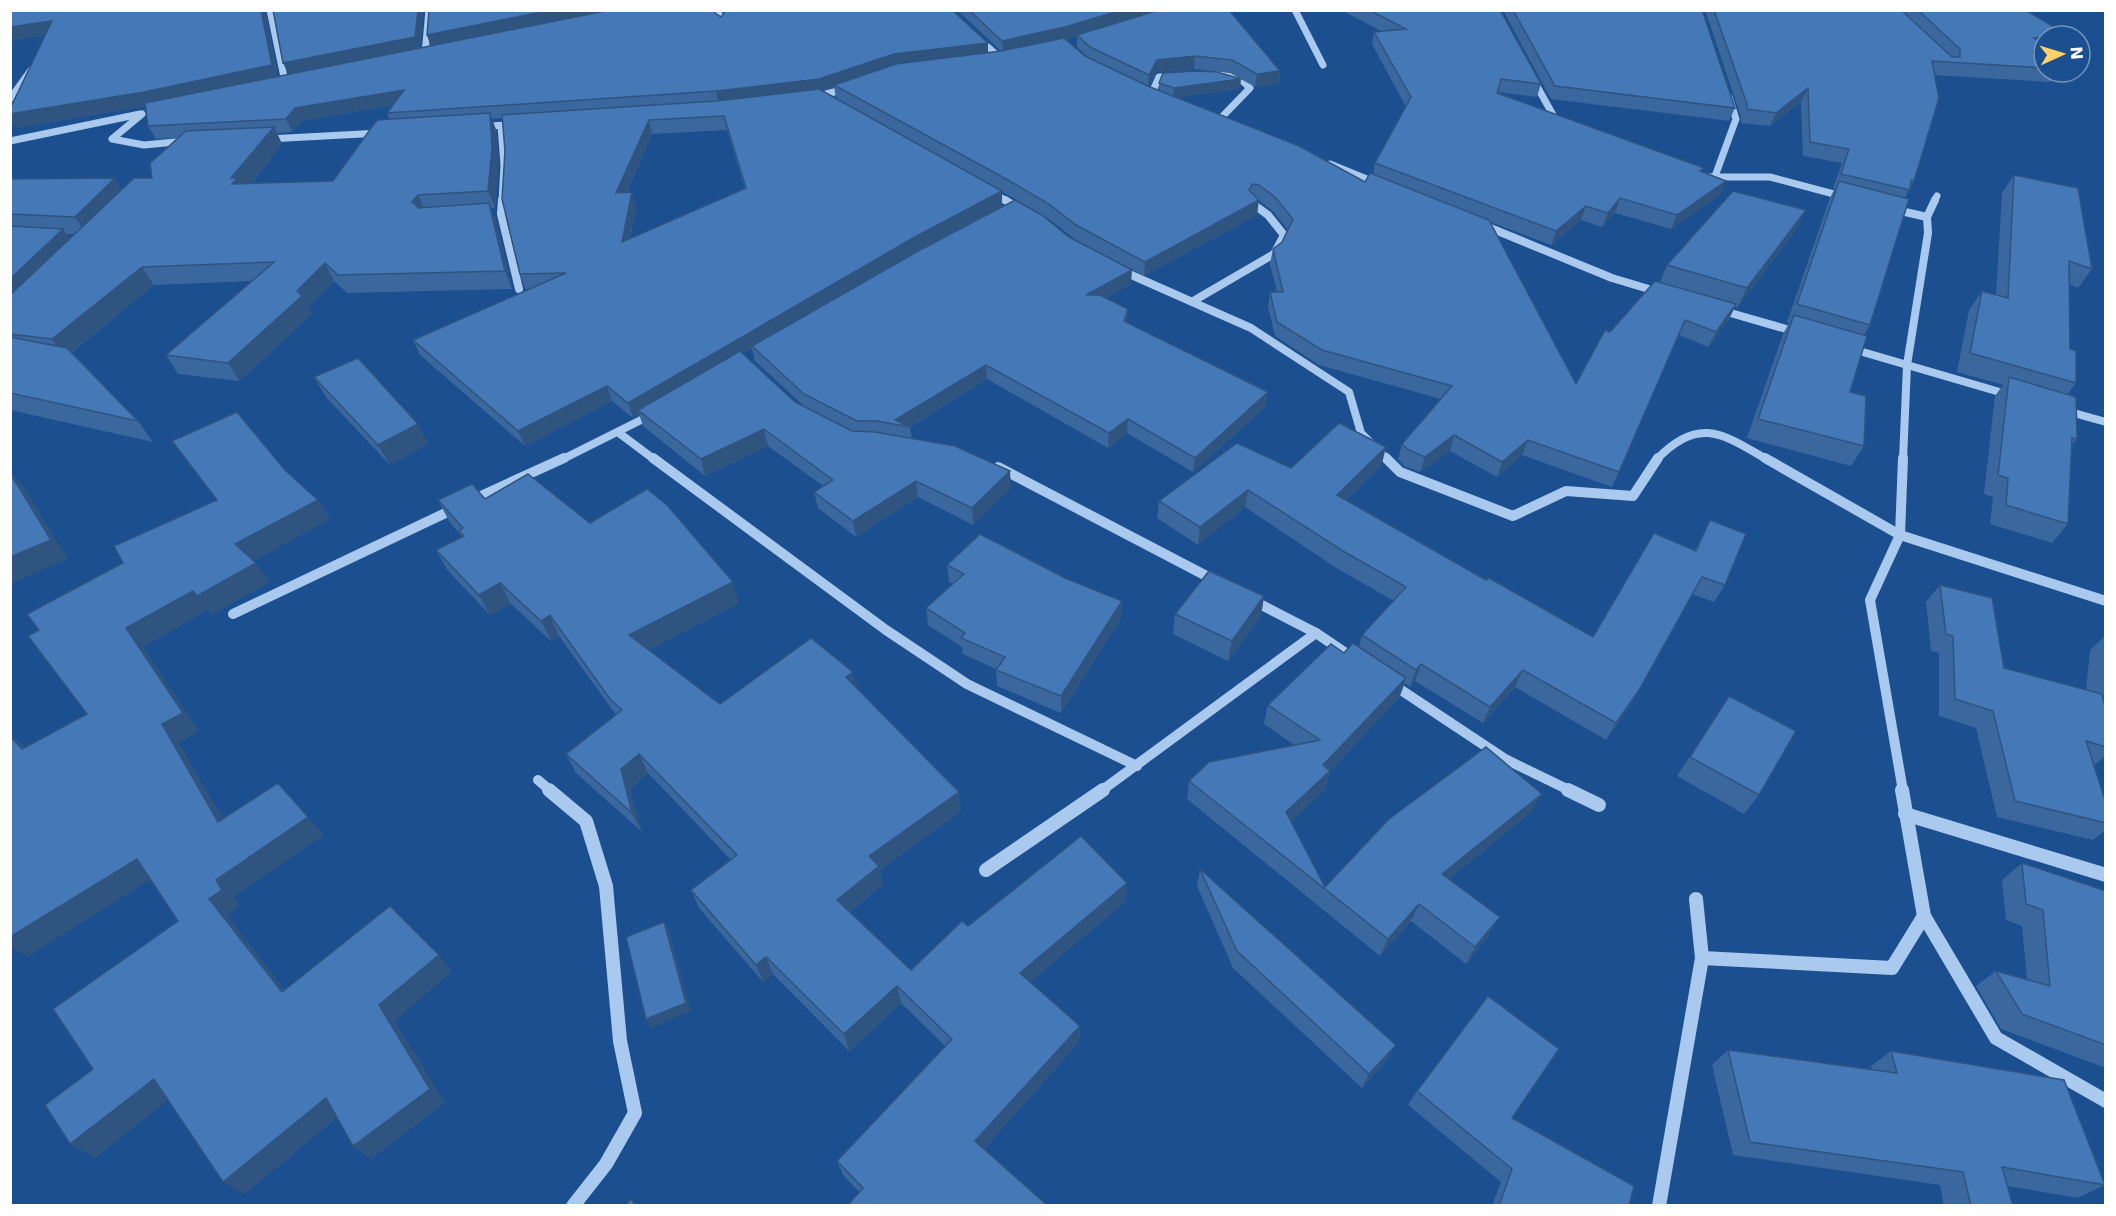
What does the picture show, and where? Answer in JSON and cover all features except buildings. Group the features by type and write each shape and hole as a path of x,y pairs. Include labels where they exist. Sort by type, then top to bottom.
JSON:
{"street":[{"path":"270,10 285,82"},
{"path":"425,54 429,10"},
{"path":"717,10 723,23"},
{"path":"1295,10 1323,65"},
{"path":"975,35 1001,59"},
{"path":"414,56 436,52"},
{"path":"990,60 1012,57"},
{"path":"10,99 33,67"},
{"path":"1530,72 1558,124 1567,127"},
{"path":"1210,74 1238,77 1250,88 1219,120"},
{"path":"1151,95 1159,77 1180,75"},
{"path":"274,84 297,79"},
{"path":"811,98 822,97 854,86"},
{"path":"1714,179 1736,119 1726,88"},
{"path":"1140,90 1161,99"},
{"path":"822,97 832,102"},
{"path":"10,141 152,111"},
{"path":"142,114 112,140 144,145 195,141 187,148"},
{"path":"1209,116 1230,124"},
{"path":"465,128 524,124"},
{"path":"501,126 504,165 501,214 519,289"},
{"path":"265,140 394,132"},
{"path":"1316,159 1392,189"},
{"path":"1703,175 1714,179 1770,177 1849,197"},
{"path":"984,188 1025,212"},
{"path":"1937,196 1927,217 1928,233 1907,365 1900,535 1870,600 1924,916 1996,1038 2106,1101"},
{"path":"1195,300 1274,254 1284,235 1268,216 1253,204"},
{"path":"1005,211 1015,206"},
{"path":"1882,206 1927,217"},
{"path":"490,214 501,214"},
{"path":"1469,220 1612,278 1669,295"},
{"path":"1113,266 1143,283 1195,300 1239,321 1349,392 1361,433 1400,472 1513,516 1566,491 1634,496 1639,480 1676,442 1694,434 1723,434 1900,535 2106,601"},
{"path":"1714,308 1805,335"},
{"path":"1839,345 2017,397"},
{"path":"2050,406 2106,422"},
{"path":"233,614 619,433 658,411"},
{"path":"619,433 886,630 967,684 1137,766"},
{"path":"986,460 1233,590"},
{"path":"1244,595 1316,633 1363,664"},
{"path":"986,870 1137,766 1316,633"},
{"path":"1382,677 1505,759 1599,805"},
{"path":"538,780 586,821 606,886 620,1041 635,1113 606,1164 573,1206"},
{"path":"1905,814 2106,875"},
{"path":"1659,1206 1702,958 1696,899"},
{"path":"1702,958 1892,968 1924,916"}]}
